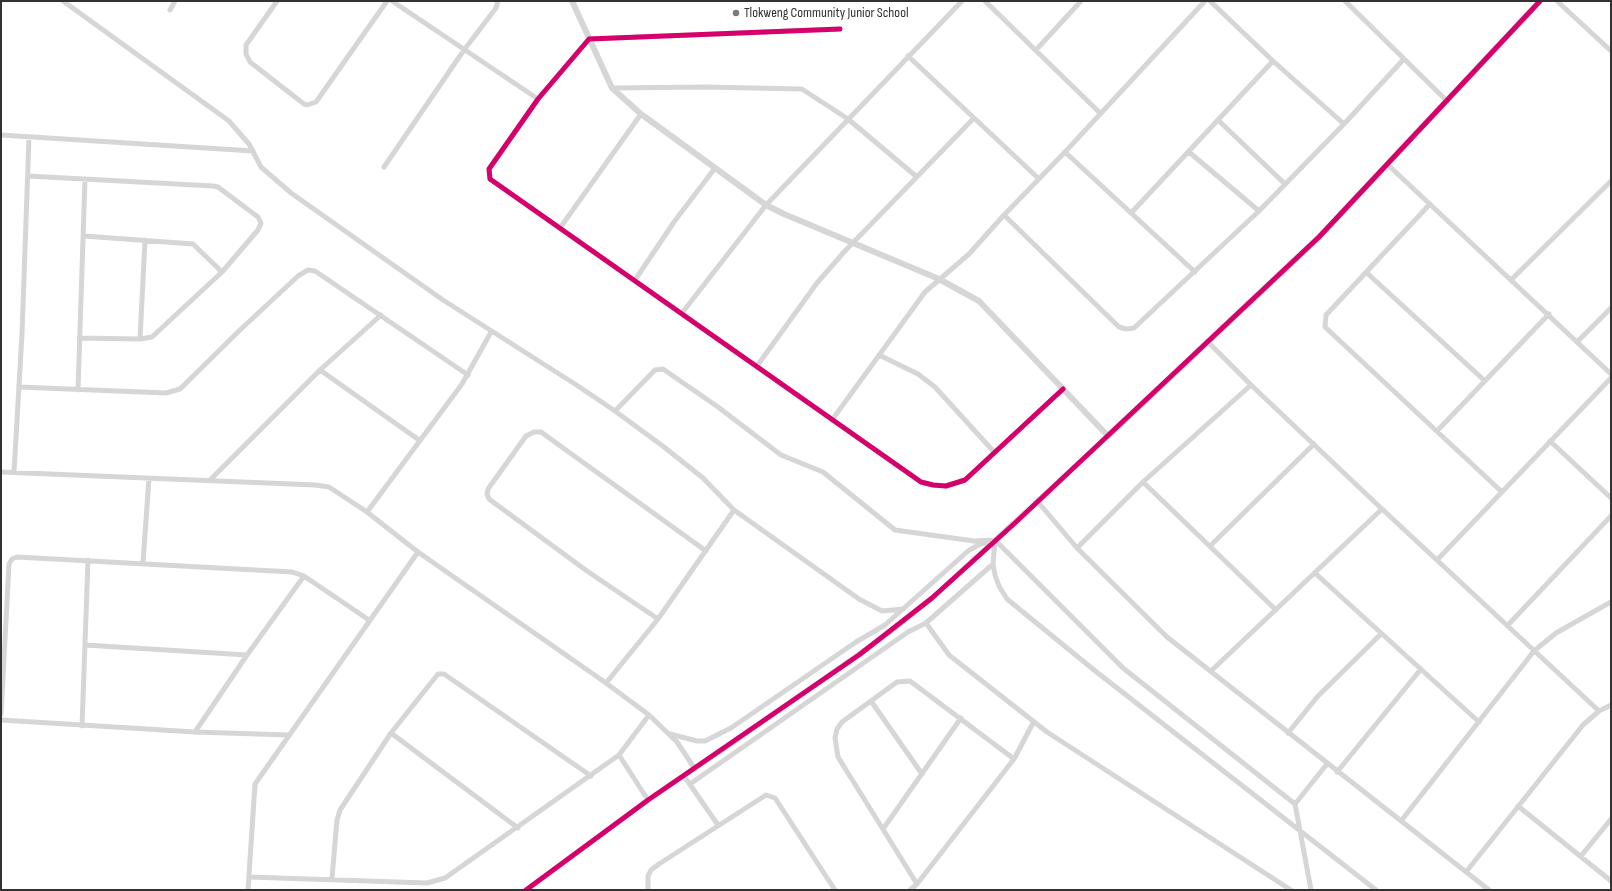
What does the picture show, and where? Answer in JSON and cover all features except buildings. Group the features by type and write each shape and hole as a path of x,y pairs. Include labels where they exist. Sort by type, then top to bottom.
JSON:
{"street":[{"path":"63,1 218,111 238,130 253,151 261,167 290,193 443,300 578,386 615,412 664,447 703,478 734,510 859,599 882,611 903,609"},
{"path":"170,10 175,1"},
{"path":"277,1 246,45 246,54 250,62 256,67 304,104 311,105 316,102 387,1"},
{"path":"392,1 538,99"},
{"path":"384,167 464,50 496,8 498,1"},
{"path":"572,1 612,88 641,114 766,205 852,244 939,280 979,301 1108,436"},
{"path":"682,313 766,205 962,1"},
{"path":"985,1 1100,113"},
{"path":"1036,50 1081,1"},
{"path":"832,420 913,308 939,280 969,254 1038,178 1065,152 1205,1"},
{"path":"1210,1 1272,61 1344,124"},
{"path":"1345,1 1403,60 1447,101"},
{"path":"526,890 648,800 695,769 890,632 932,598 1038,502 1318,237 1540,1"},
{"path":"1557,1 1611,51"},
{"path":"840,30 589,39 538,99 489,169 489,176 492,181 922,482 946,486 965,480 1064,389"},
{"path":"908,56 973,119 1038,178"},
{"path":"1004,215 1119,327 1134,328 1259,211 1344,124 1403,60"},
{"path":"1132,212 1272,61"},
{"path":"612,88 796,88 809,92 848,119 917,177"},
{"path":"560,228 641,114"},
{"path":"757,366 817,283 852,244 973,119"},
{"path":"1218,120 1285,184"},
{"path":"1,135 253,151"},
{"path":"14,472 29,137"},
{"path":"1065,152 1132,212 1195,272"},
{"path":"1189,152 1259,211"},
{"path":"1387,164 1549,314 1611,374"},
{"path":"635,280 674,222 715,168"},
{"path":"28,176 218,187 258,217 261,223 258,230 222,272 152,337 140,339 79,338"},
{"path":"78,390 85,179"},
{"path":"1511,280 1611,181"},
{"path":"1430,204 1367,273 1326,315 1324,323 1326,330 1502,492"},
{"path":"84,236 193,244 222,272"},
{"path":"140,339 145,240"},
{"path":"19,387 166,393 180,390 252,319 298,276 308,270 315,271 468,375"},
{"path":"1367,273 1485,381"},
{"path":"1577,342 1611,308"},
{"path":"1437,431 1549,314"},
{"path":"210,480 320,370 381,315"},
{"path":"367,512 393,479 419,440 468,375 491,332"},
{"path":"1208,341 1251,385 1599,712"},
{"path":"879,355 918,374 935,387 995,453"},
{"path":"615,412 655,370 663,369 696,391 781,455 823,472 894,530 974,541 994,541 1123,668 1295,804 1311,890"},
{"path":"320,370 419,440"},
{"path":"1437,560 1611,378"},
{"path":"1077,548 1143,482 1251,385"},
{"path":"658,620 587,571 489,499 487,494 488,489 526,436 534,432 541,432 706,550"},
{"path":"1550,441 1611,498"},
{"path":"1210,546 1314,444"},
{"path":"1,472 321,485 339,492 418,552 606,683 649,715 669,733 695,769"},
{"path":"144,562 149,478"},
{"path":"1143,482 1276,610"},
{"path":"1038,502 1077,548 1161,632 1337,772 1489,890"},
{"path":"1211,671 1382,509"},
{"path":"606,683 658,620 734,510"},
{"path":"1508,625 1611,516"},
{"path":"994,541 993,564 998,586 1007,599 1094,670 1376,890"},
{"path":"669,733 697,741 712,739 885,625 968,551 980,544 994,541"},
{"path":"248,890 255,784 418,552"},
{"path":"1,714 9,564 12,559 17,557 144,562 292,572 304,576 369,620"},
{"path":"82,726 88,560"},
{"path":"690,784 908,632 926,623 993,564"},
{"path":"1315,573 1479,722"},
{"path":"195,732 247,655 304,576"},
{"path":"1401,821 1534,651 1556,633 1611,602"},
{"path":"926,623 949,655 1033,723 1291,890"},
{"path":"1288,733 1318,696 1381,634"},
{"path":"85,645 247,655"},
{"path":"1337,772 1421,669"},
{"path":"332,878 337,820 340,810 392,733 436,675 442,673 591,776"},
{"path":"918,884 838,757 836,748 837,729 842,722 897,682 910,681 1014,759"},
{"path":"871,700 922,774"},
{"path":"1466,872 1583,725 1599,712 1611,705"},
{"path":"249,877 332,878 433,882 445,878 620,755 649,715"},
{"path":"883,829 961,718"},
{"path":"1,720 82,726 289,736"},
{"path":"910,890 918,884 1014,759 1033,723"},
{"path":"392,733 518,828"},
{"path":"620,755 648,800"},
{"path":"1295,804 1327,764"},
{"path":"684,776 718,825"},
{"path":"648,890 648,876 651,870 762,796 772,796 775,798 835,890"},
{"path":"1518,806 1611,881"},
{"path":"1581,856 1611,819"}],"cycle path":[{"path":"526,890 648,800 859,655 932,598 1015,523 1319,237 1540,1"},
{"path":"840,29 589,39 538,99 489,169 490,179 921,482 946,486 965,480 1063,389"}],"place":[{"name":"Tlokweng Community Junior School","path":"736,13"}]}
